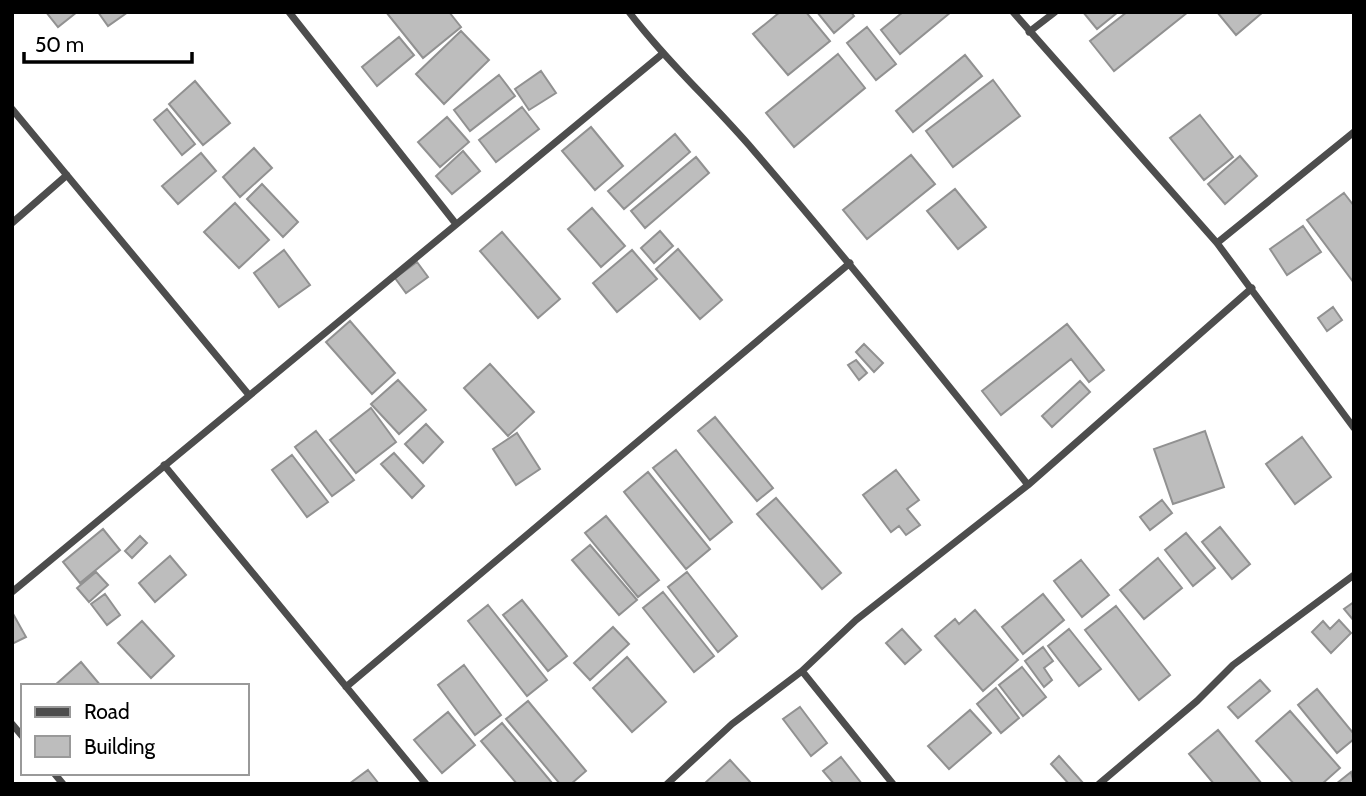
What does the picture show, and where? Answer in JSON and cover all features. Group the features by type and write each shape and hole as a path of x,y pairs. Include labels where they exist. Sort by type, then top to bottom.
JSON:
{"street":[{"path":"289,12 456,224"},
{"path":"629,12 662,55 700,91 850,263 1028,485"},
{"path":"1013,12 1217,243 1354,428"},
{"path":"1030,32 1055,12"},
{"path":"12,592 662,55"},
{"path":"12,109 249,395"},
{"path":"1217,243 1354,132"},
{"path":"12,223 67,175"},
{"path":"346,687 850,263"},
{"path":"667,784 732,724 802,671 856,620 1028,485 1252,288"},
{"path":"164,465 426,784"},
{"path":"1099,784 1197,701 1233,665 1354,575"},
{"path":"802,671 893,784"}],"building":[{"path":"46,12 77,12 58,27"},
{"path":"98,12 128,12 108,26"},
{"path":"386,12 449,12 461,27 423,58"},
{"path":"780,12 806,12 830,41 788,75 753,34"},
{"path":"817,12 851,12 854,16 834,33"},
{"path":"903,12 951,12 900,54 881,30"},
{"path":"1083,12 1118,12 1097,29"},
{"path":"1127,12 1188,12 1114,71 1090,41"},
{"path":"1217,12 1263,12 1236,35"},
{"path":"867,27 896,64 876,80 847,43"},
{"path":"461,31 489,60 444,104 416,74"},
{"path":"399,37 414,55 377,86 362,67"},
{"path":"838,54 865,88 794,147 766,113"},
{"path":"965,55 982,76 913,132 896,111"},
{"path":"541,71 556,93 529,110 515,89"},
{"path":"499,75 515,96 470,131 454,110"},
{"path":"993,80 1020,116 953,167 926,131"},
{"path":"195,81 230,123 203,145 169,104"},
{"path":"522,107 539,129 496,162 479,140"},
{"path":"167,109 195,144 182,155 154,120"},
{"path":"1200,115 1233,157 1204,180 1170,138"},
{"path":"447,117 469,142 440,167 418,142"},
{"path":"591,127 623,166 595,190 562,151"},
{"path":"675,134 690,152 624,209 608,191"},
{"path":"254,148 272,168 240,197 223,177"},
{"path":"463,151 480,171 452,194 436,176"},
{"path":"201,153 216,171 178,204 162,186"},
{"path":"911,155 935,184 867,239 843,210"},
{"path":"1240,156 1257,176 1225,204 1208,184"},
{"path":"696,157 709,173 645,228 631,211"},
{"path":"262,184 298,222 283,237 247,199"},
{"path":"955,189 986,227 958,249 927,211"},
{"path":"1344,193 1354,206 1354,283 1307,220"},
{"path":"235,203 269,240 239,268 204,232"},
{"path":"592,208 625,246 601,267 568,229"},
{"path":"1303,226 1321,252 1287,275 1270,249"},
{"path":"660,231 673,246 654,263 641,248"},
{"path":"502,232 560,299 538,318 480,251"},
{"path":"678,249 722,300 700,319 656,269"},
{"path":"284,250 310,285 279,307 254,273"},
{"path":"632,250 657,279 617,312 593,283"},
{"path":"417,262 428,277 406,293 395,278"},
{"path":"1333,307 1342,320 1327,331 1318,318"},
{"path":"350,321 395,373 372,394 326,342"},
{"path":"1067,324 1104,370 1089,382 1071,359 1001,415 982,391"},
{"path":"864,344 883,363 874,372 856,352"},
{"path":"856,360 867,373 859,380 848,365"},
{"path":"490,364 534,412 508,436 464,388"},
{"path":"398,380 426,410 399,434 371,404"},
{"path":"1080,381 1090,392 1052,427 1042,416"},
{"path":"371,408 396,442 356,473 330,440"},
{"path":"715,417 773,488 757,501 698,431"},
{"path":"426,424 443,442 423,463 405,444"},
{"path":"316,431 354,480 332,496 295,447"},
{"path":"1205,431 1224,487 1173,504 1154,449"},
{"path":"517,433 540,469 516,485 493,449"},
{"path":"1302,437 1331,477 1295,504 1266,464"},
{"path":"676,450 732,522 710,540 653,468"},
{"path":"394,453 424,486 412,498 381,464"},
{"path":"292,455 328,502 307,517 272,470"},
{"path":"896,470 919,500 907,509 920,525 906,535 899,526 891,532 863,495"},
{"path":"648,472 710,549 686,569 624,492"},
{"path":"776,498 841,573 822,589 757,514"},
{"path":"1162,500 1172,513 1150,530 1140,517"},
{"path":"606,516 659,580 638,597 585,533"},
{"path":"1220,527 1250,564 1232,579 1202,542"},
{"path":"103,529 120,550 80,583 63,562"},
{"path":"1186,533 1215,568 1193,586 1165,550"},
{"path":"140,536 147,543 132,558 125,551"},
{"path":"590,545 637,600 619,615 572,560"},
{"path":"170,556 186,575 155,602 139,583"},
{"path":"1158,558 1182,588 1144,619 1120,590"},
{"path":"1081,560 1109,595 1082,617 1054,581"},
{"path":"96,572 108,585 89,602 77,588"},
{"path":"687,572 737,636 718,652 668,587"},
{"path":"663,592 714,656 694,672 643,608"},
{"path":"105,594 120,615 107,625 91,604"},
{"path":"1043,594 1064,620 1023,654 1002,627"},
{"path":"522,600 567,656 548,671 503,615"},
{"path":"1354,602 1354,621 1344,609"},
{"path":"488,605 547,680 527,696 468,621"},
{"path":"1116,606 1170,675 1139,700 1085,630"},
{"path":"975,610 1018,660 983,691 935,636 955,619 959,624"},
{"path":"12,612 26,637 12,644"},
{"path":"1339,620 1351,633 1331,653 1312,632 1323,621 1330,629"},
{"path":"142,621 174,656 151,678 118,643"},
{"path":"613,627 629,644 590,680 574,663"},
{"path":"902,629 921,650 905,664 886,643"},
{"path":"1069,629 1101,669 1079,686 1048,646"},
{"path":"1043,647 1053,661 1044,668 1052,680 1044,687 1025,661"},
{"path":"627,657 666,702 632,732 593,688"},
{"path":"81,662 99,684 56,684"},
{"path":"464,665 501,715 475,735 438,685"},
{"path":"1022,667 1046,697 1023,716 999,685"},
{"path":"1260,680 1270,691 1238,718 1228,707"},
{"path":"996,688 1019,718 1001,733 977,704"},
{"path":"1317,689 1354,734 1354,739 1337,753 1298,705"},
{"path":"528,701 586,771 571,784 560,784 506,719"},
{"path":"800,707 827,743 811,756 783,719"},
{"path":"970,710 991,733 949,769 928,746"},
{"path":"1290,711 1340,768 1322,784 1294,784 1256,741"},
{"path":"448,712 475,745 442,773 414,740"},
{"path":"502,723 553,784 517,784 481,741"},
{"path":"1218,730 1262,784 1214,784 1189,754"},
{"path":"1059,756 1084,784 1069,784 1051,764"},
{"path":"841,757 862,784 834,784 823,771"},
{"path":"730,760 752,784 704,784"},
{"path":"368,770 379,784 349,784"},
{"path":"1351,772 1354,784 1336,784"}]}
